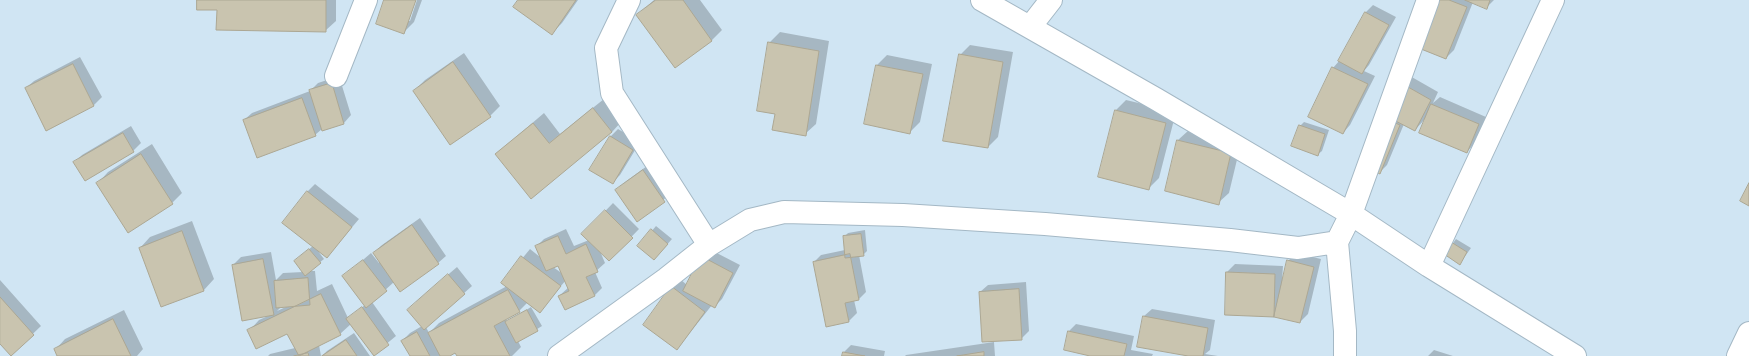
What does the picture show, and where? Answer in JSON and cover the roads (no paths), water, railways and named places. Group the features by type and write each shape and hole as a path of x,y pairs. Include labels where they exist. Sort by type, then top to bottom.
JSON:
{"street":[{"path":"336,76 366,0"},
{"path":"629,0 606,48 612,93 709,245"},
{"path":"982,0 1351,214 1429,266 1575,356"},
{"path":"1030,27 1051,0"},
{"path":"1344,356 1345,331 1337,242 1351,214 1428,0"},
{"path":"1429,266 1553,0"},
{"path":"559,356 666,279 709,245 750,220 784,212 903,215 1045,224 1230,240 1298,248 1337,242"},
{"path":"1738,356 1749,333"}]}
